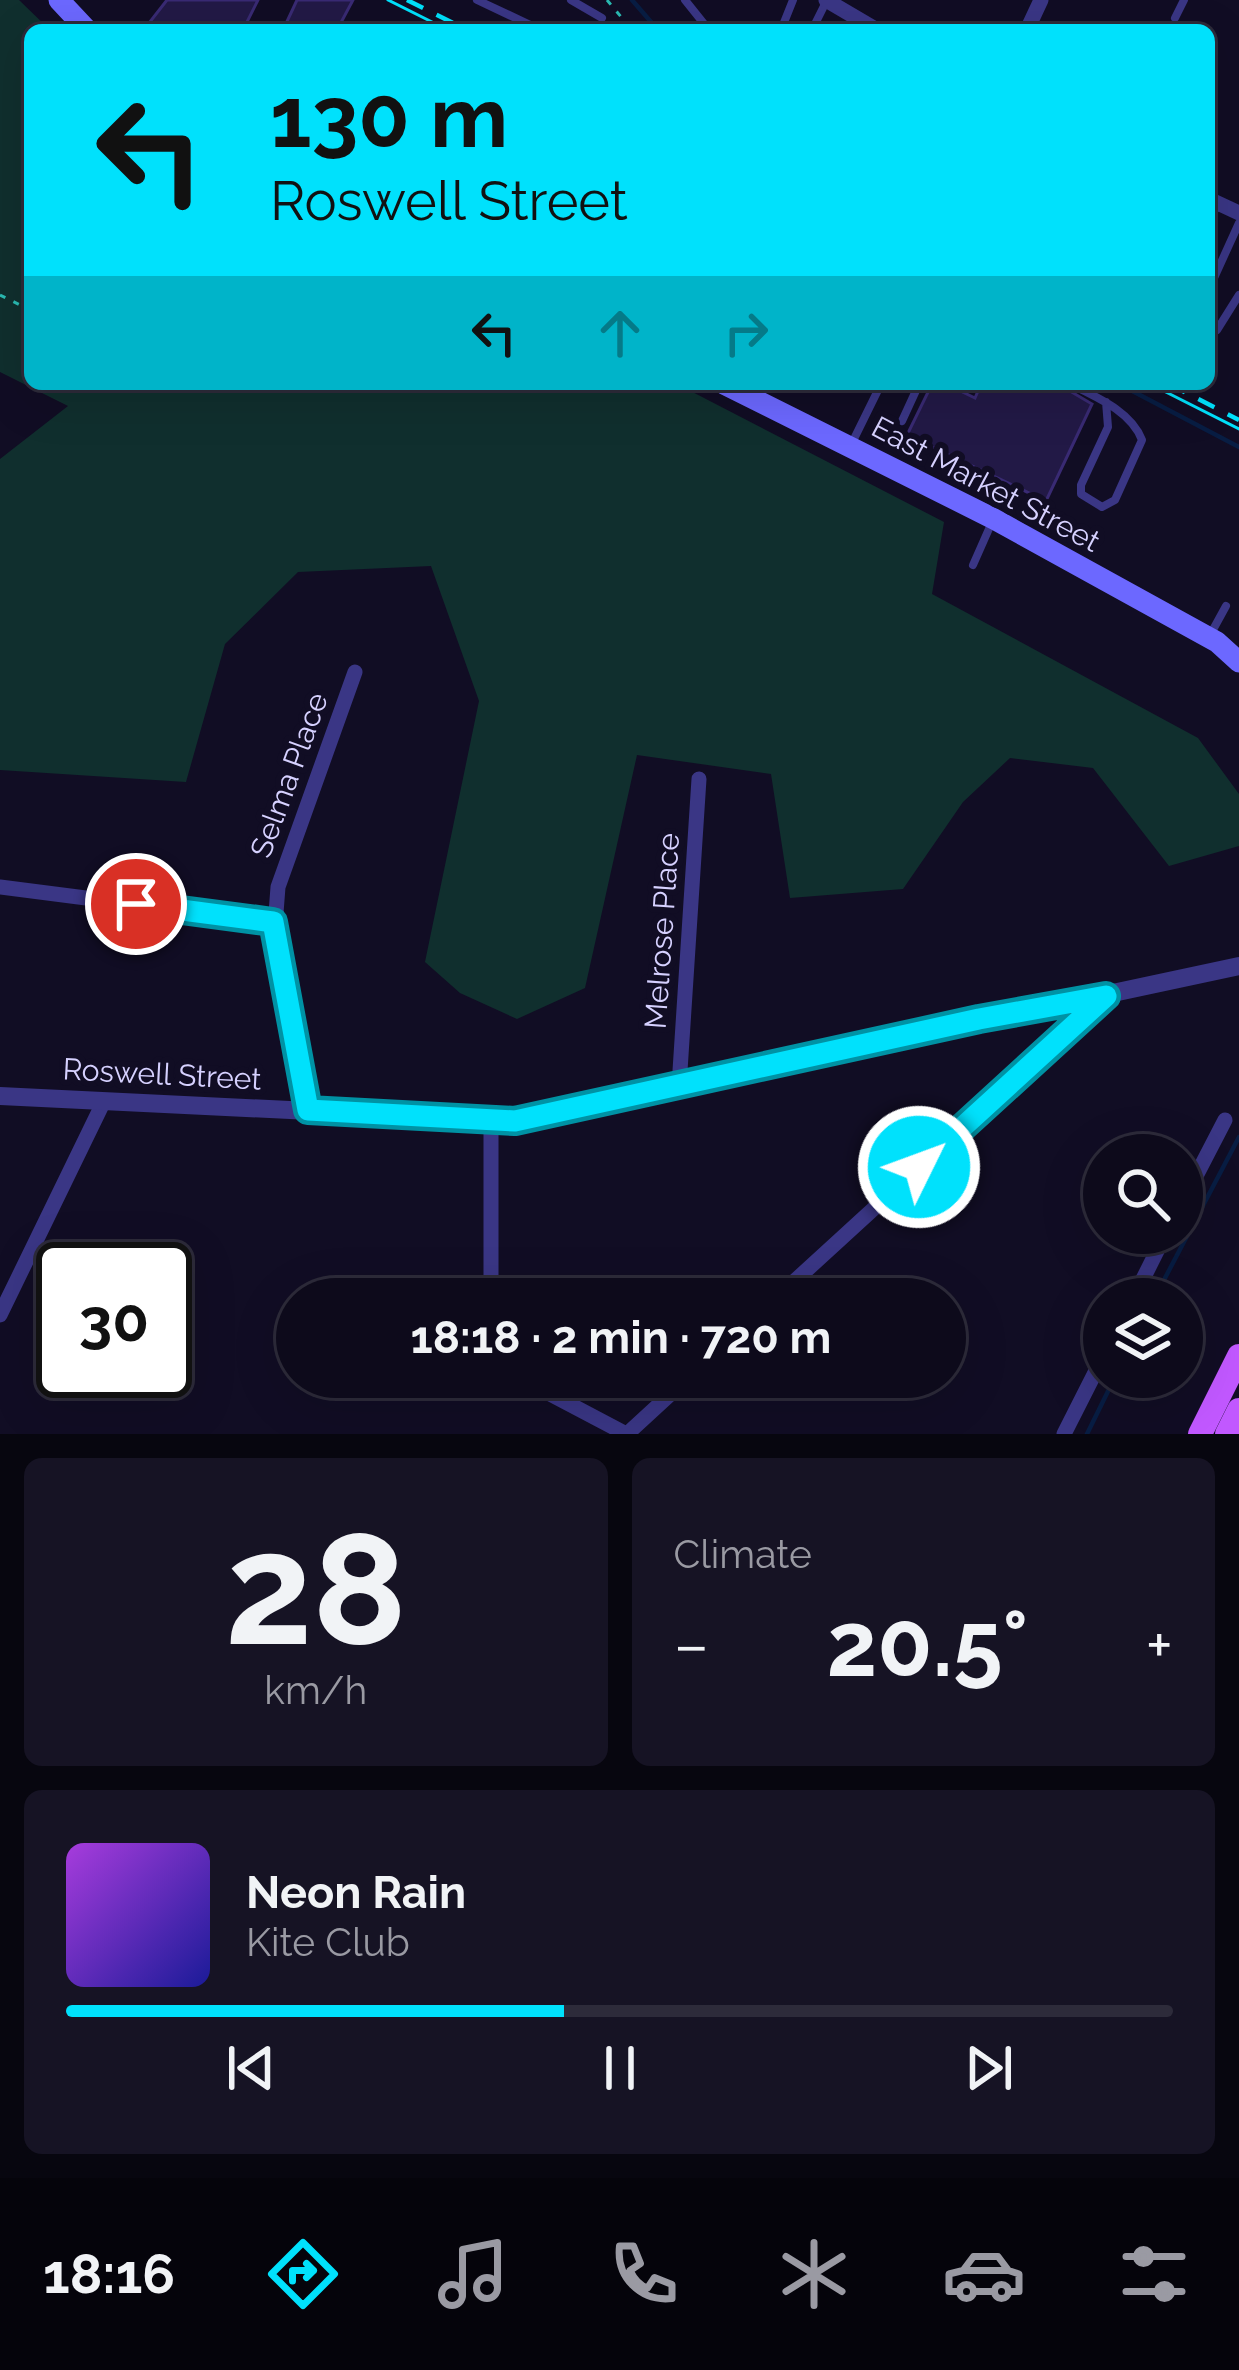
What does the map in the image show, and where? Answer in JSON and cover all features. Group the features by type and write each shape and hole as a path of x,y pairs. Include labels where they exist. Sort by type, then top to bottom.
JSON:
{"main road":[{"path":"59,0 81,24"},
{"name":"East Market Street","path":"736,390 1222,640 1239,662"},
{"path":"1217,1432 1239,1356"},
{"path":"1217,1432 1239,1410"}],"street":[{"path":"825,2 866,24"},
{"name":"Selma Place","path":"308,1110 273,922 278,887 355,672"},
{"name":"Melrose Place","path":"679,1086 700,779"},
{"path":"0,886 273,922"},
{"name":"Roswell Street","path":"0,1096 515,1121 1239,966"},
{"path":"798,1278 1106,996"},
{"path":"0,1315 104,1101"},
{"path":"491,1120 491,1278"},
{"path":"1203,1162 1225,1120"},
{"path":"1064,1434 1083,1396"},
{"path":"558,1398 626,1434 666,1398"}],"lane":[{"path":"479,0 529,24"},
{"path":"571,0 602,18"},
{"path":"685,0 705,24"},
{"path":"1175,18 1184,0"},
{"path":"1215,275 1239,218"},
{"path":"1215,329 1225,325 1239,295"},
{"path":"850,447 878,390"},
{"path":"902,421 916,390"},
{"path":"1081,390 1106,403 1132,422 1142,440 1115,500 1102,507 1081,494 1081,485 1108,428 1106,403"},
{"path":"973,565 994,519"},
{"path":"1222,640 1226,606"}],"path":[{"path":"607,0 627,24"}],"green space":[{"path":"0,0 19,0 44,24 24,24 24,384 0,372"},
{"path":"36,390 689,390 944,522 932,594 1198,738 1239,794 1239,846 1169,866 1093,768 1010,758 963,802 903,889 790,898 771,774 637,755 585,988 517,1019 460,993 425,962 479,701 431,566 298,572 225,644 186,782 0,770 0,459 68,406"}],"building":[{"path":"167,0 258,0 246,24 149,23"},
{"path":"297,0 353,0 340,24 286,24"},
{"path":"929,390 958,390 975,398 978,390 1068,390 1092,404 1046,501 907,435"}],"waterway":[{"path":"632,0 653,24"},
{"path":"1130,390 1239,447"},
{"path":"1165,1278 1239,1137"},
{"path":"1087,1434 1105,1398"}],"tram line":[{"path":"388,0 436,24"},
{"path":"1162,390 1239,429"}],"railway":[{"path":"407,0 455,24"},
{"path":"1181,390 1239,420"}],"route":[{"path":"136,904 273,922 308,1110 515,1121 1086,996 1106,996 919,1167"}]}
